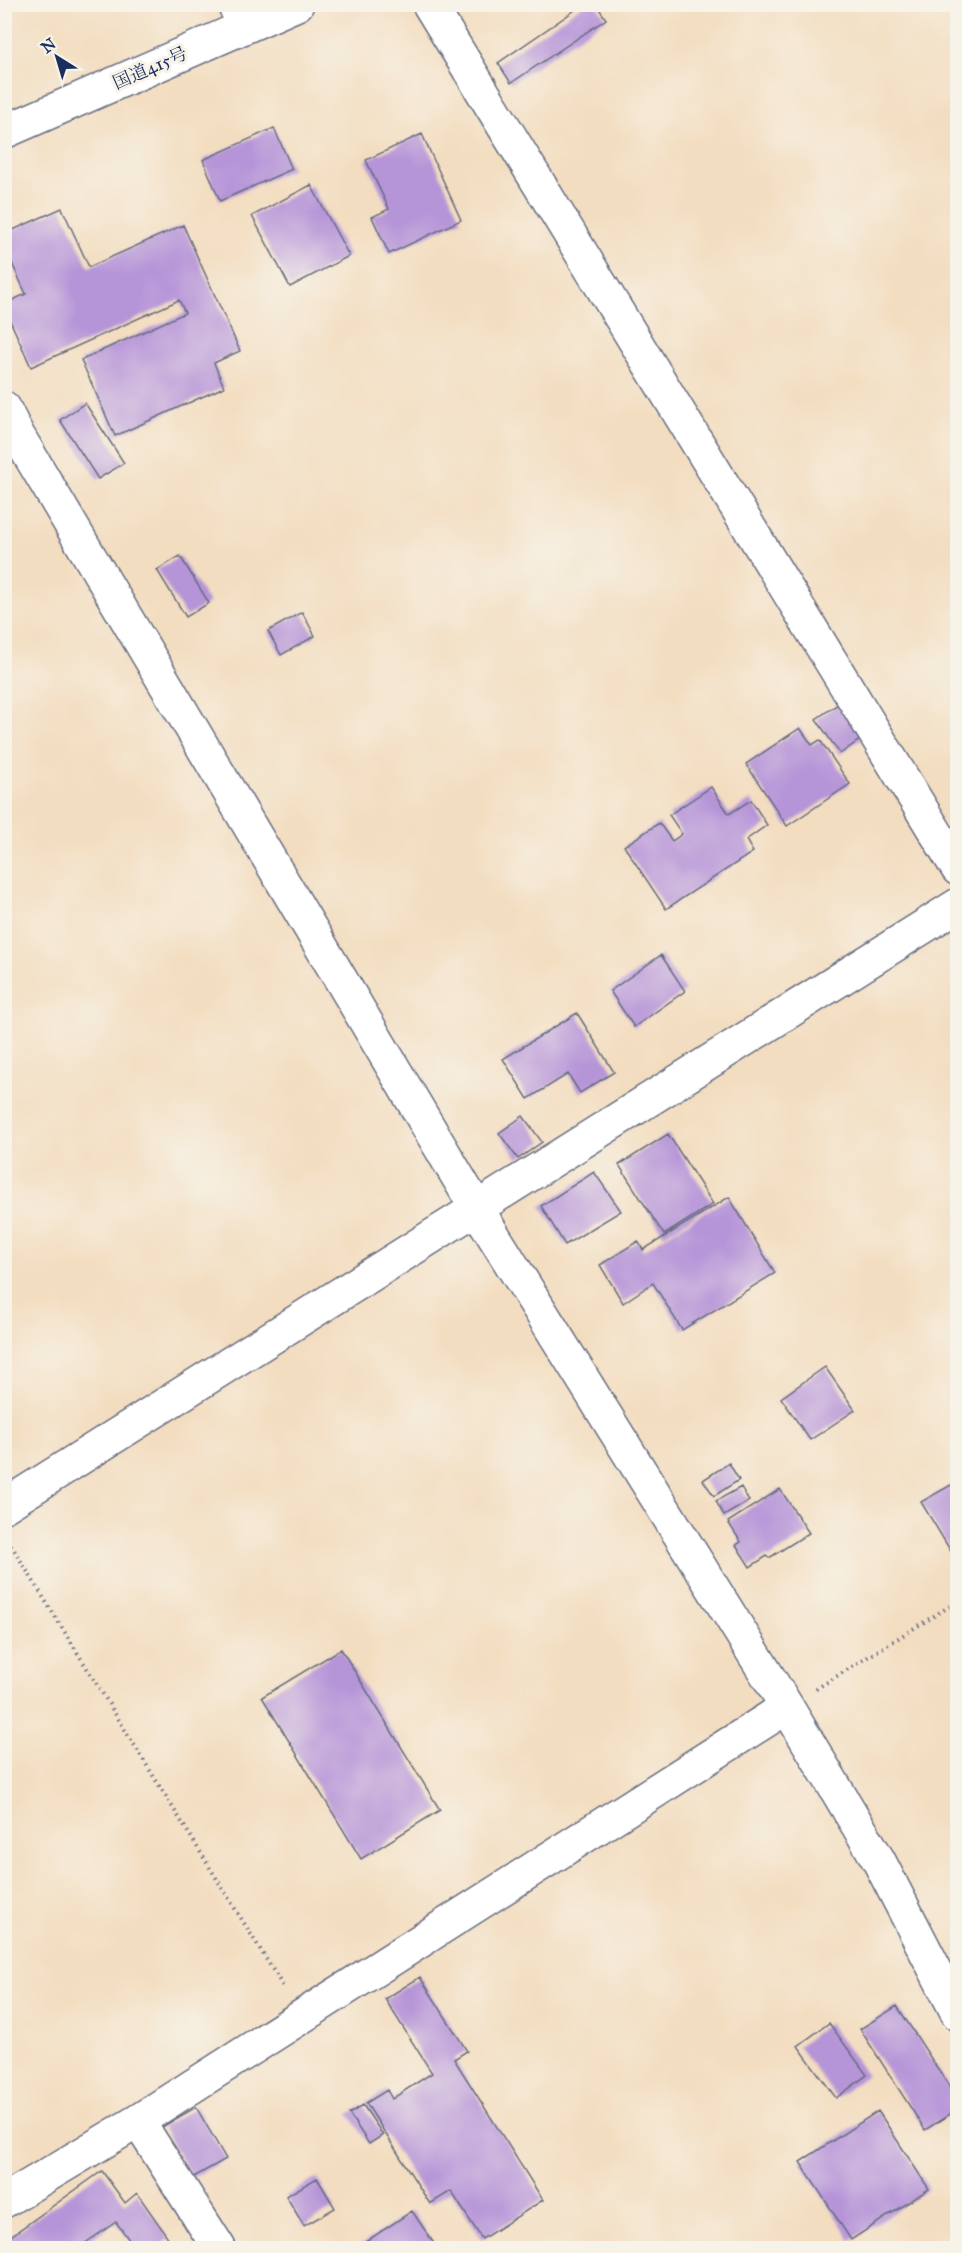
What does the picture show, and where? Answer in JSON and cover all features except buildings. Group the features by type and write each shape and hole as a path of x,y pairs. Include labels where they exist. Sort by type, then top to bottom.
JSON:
{"main road":[{"name":"国道415号","path":"4,132 240,15 297,4"},
{"path":"429,4 957,869"},
{"path":"4,408 29,455 477,1209 787,1707 879,1861 957,2014"},
{"path":"4,1506 957,905"},
{"path":"4,2201 138,2121 787,1707"},
{"path":"138,2121 219,2248"}],"path":[{"path":"4,1534 302,2017"},
{"path":"787,1707 957,1601"}]}
